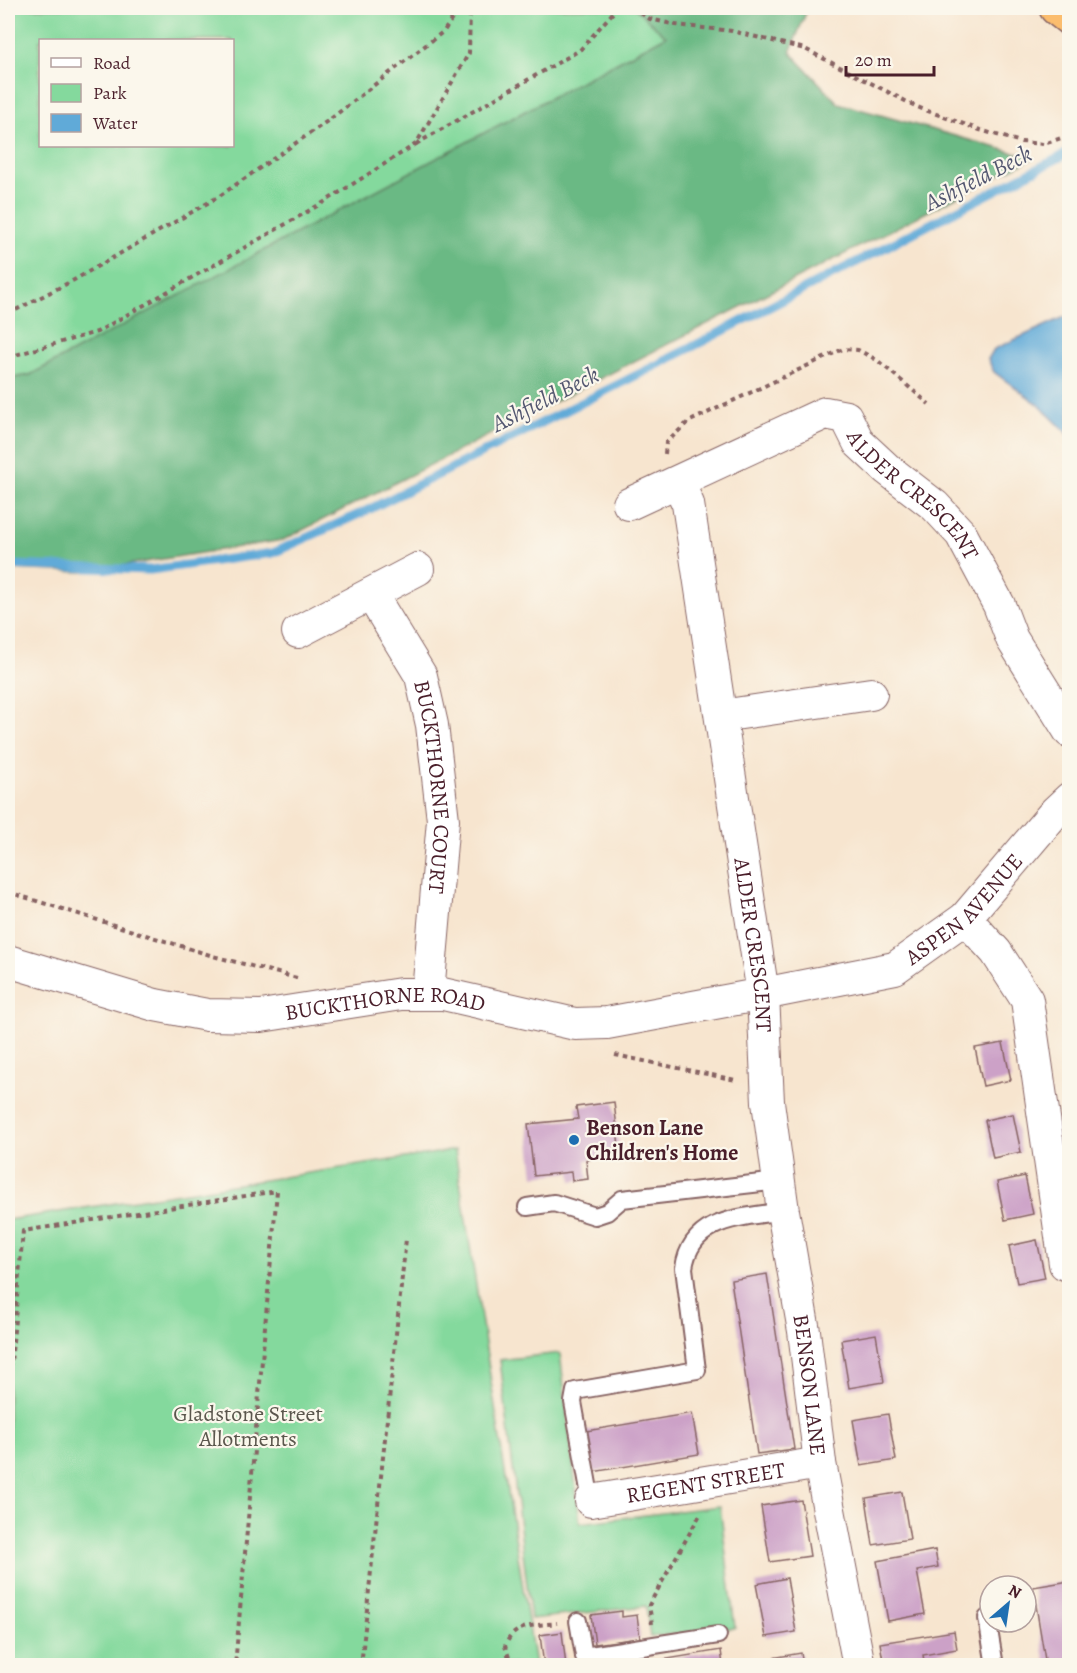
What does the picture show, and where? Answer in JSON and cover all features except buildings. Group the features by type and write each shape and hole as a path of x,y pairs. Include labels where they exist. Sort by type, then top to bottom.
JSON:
{"highway":[{"path":"1056,8 1070,19"}],"street":[{"name":"ALDER CRESCENT","path":"629,504 825,413 846,417 859,443 887,469 935,506 961,534 999,604 1012,639 1070,732"},
{"name":"ALDER CRESCENT","path":"678,482 688,504 763,994 768,1090"},
{"path":"298,632 418,569"},
{"name":"BUCKTHORNE COURT","path":"371,594 421,676 432,725 443,820 428,993"},
{"path":"721,716 871,694"},
{"name":"ASPEN AVENUE","path":"763,994 895,968 965,918 1055,812 1070,798"},
{"path":"965,918 996,952 1027,1000 1060,1156 1065,1264"},
{"name":"BUCKTHORNE ROAD","path":"8,961 155,1005 207,1015 261,1016 401,994 428,993 443,994 575,1024 607,1023 763,994"},
{"name":"BENSON LANE","path":"768,1090 781,1196 804,1331 820,1463 859,1665"},
{"name":"REGENT STREET","path":"591,1501 820,1463"}],"lane":[{"path":"527,1207 554,1203 595,1216 607,1212 622,1199 781,1196"},
{"path":"591,1501 573,1402 575,1391 697,1370 684,1268 686,1252 696,1238 712,1226 736,1219 781,1196"},
{"path":"578,1621 587,1661 655,1645 718,1635"},
{"path":"990,1634 995,1665"}],"path":[{"path":"8,314 74,280 227,191 329,120 444,31 459,8"},
{"path":"416,144 469,53 470,8"},
{"path":"8,357 97,332 326,201 416,144 580,50 617,8"},
{"path":"633,8 650,19 676,25 732,31 805,49 917,107 1021,142 1044,144 1070,135"},
{"path":"678,482 666,461 666,443 688,422 843,349 858,350 877,360 929,404"},
{"path":"8,892 213,956 303,980"},
{"path":"605,1053 734,1080 768,1090"},
{"path":"8,1396 24,1231 277,1191 235,1665"},
{"path":"361,1665 406,1239"},
{"path":"655,1645 650,1605 720,1480"},
{"path":"512,1665 505,1646 509,1636 515,1630 578,1621"}],"green space":[{"path":"8,8 635,8 666,36 30,375 8,379"},
{"path":"635,8 808,8 790,52 838,103 1033,158 283,540 82,572 8,569 8,379 30,375 666,36"},
{"name":"Gladstone Street Allotments","path":"455,1150 535,1665 8,1665 8,1220"},
{"path":"560,1353 580,1523 720,1506 735,1628 650,1637 646,1606 531,1619 500,1360"}],"water":[{"path":"1069,315 1069,435 1039,405 994,372 988,359 994,349"}],"waterway":[{"name":"Ashfield Beck","path":"8,565 150,570 273,553 368,510 653,367 1070,152"}],"place":[{"name":"Benson Lane Children's Home","path":"574,1140"}]}
